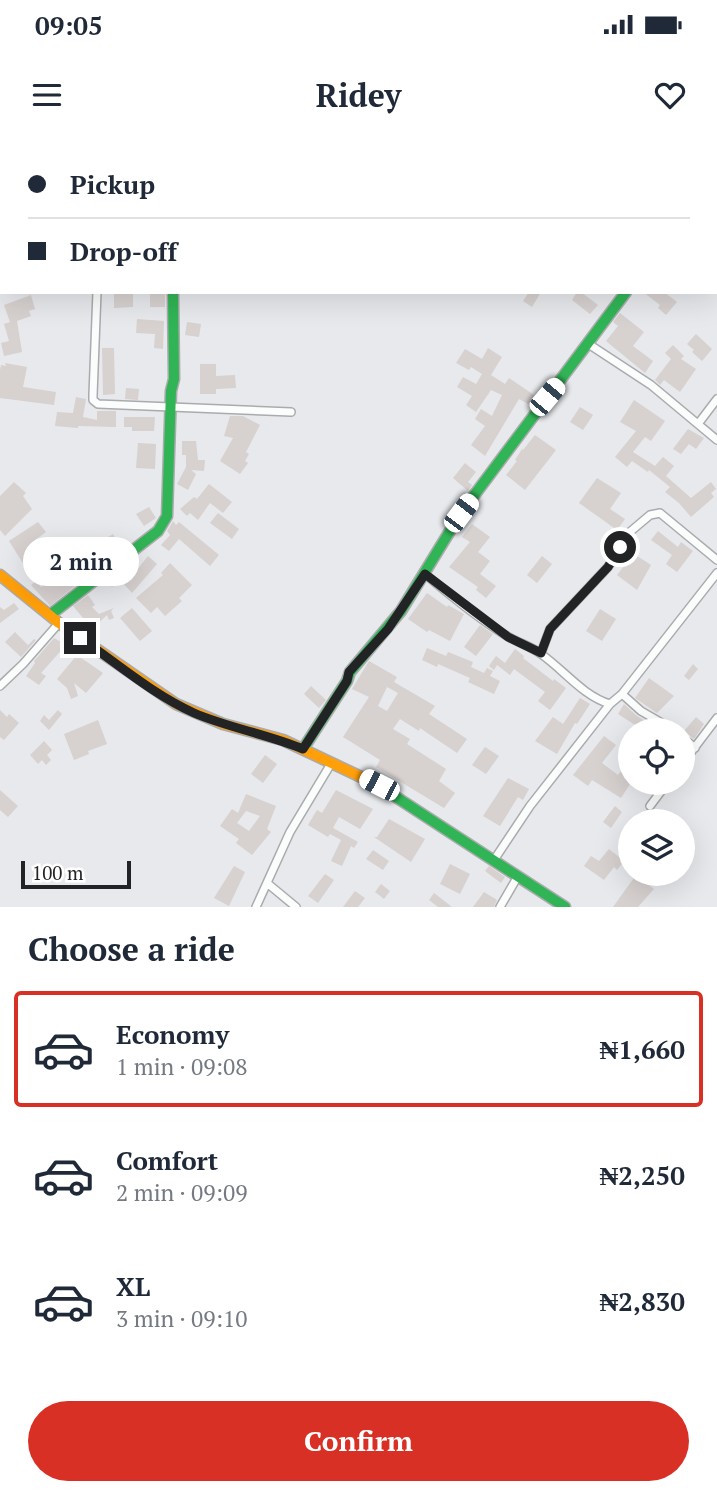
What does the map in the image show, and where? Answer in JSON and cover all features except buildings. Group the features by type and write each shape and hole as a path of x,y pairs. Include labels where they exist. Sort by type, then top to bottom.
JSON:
{"street":[{"path":"97,294 93,400 98,404 291,412"},
{"path":"0,686 23,664 55,619 158,531 167,516 174,379 173,294"},
{"path":"303,749 347,681 349,672 388,629 461,513 624,294"},
{"path":"587,343 651,385 717,440"},
{"path":"698,424 717,399"},
{"path":"541,653 550,629 608,567 631,531 650,515 660,513 717,560"},
{"path":"494,860 530,806 717,573"},
{"path":"425,574 499,630 541,653 596,699 611,704"},
{"path":"0,575 55,619 176,704 214,721 262,733 303,749 401,797 565,907"},
{"path":"622,694 653,718"},
{"path":"695,748 717,718"},
{"path":"256,907 290,832 332,762"},
{"path":"650,806 658,795"},
{"path":"500,907 518,876"},
{"path":"267,883 296,907"}],"traffic: fast":[{"path":"50,615 158,531 167,516 171,391 174,379 173,294"},
{"path":"303,749 347,681 350,672 401,611 461,513 625,294"},
{"path":"376,784 565,907"}],"traffic: slow":[{"path":"0,575 59,623 176,704 223,724 283,740 376,784"}],"route":[{"path":"80,638 176,704 223,724 262,733 303,749 347,681 349,672 388,629 425,574 508,637 541,653 550,629 608,567 620,547"}]}
